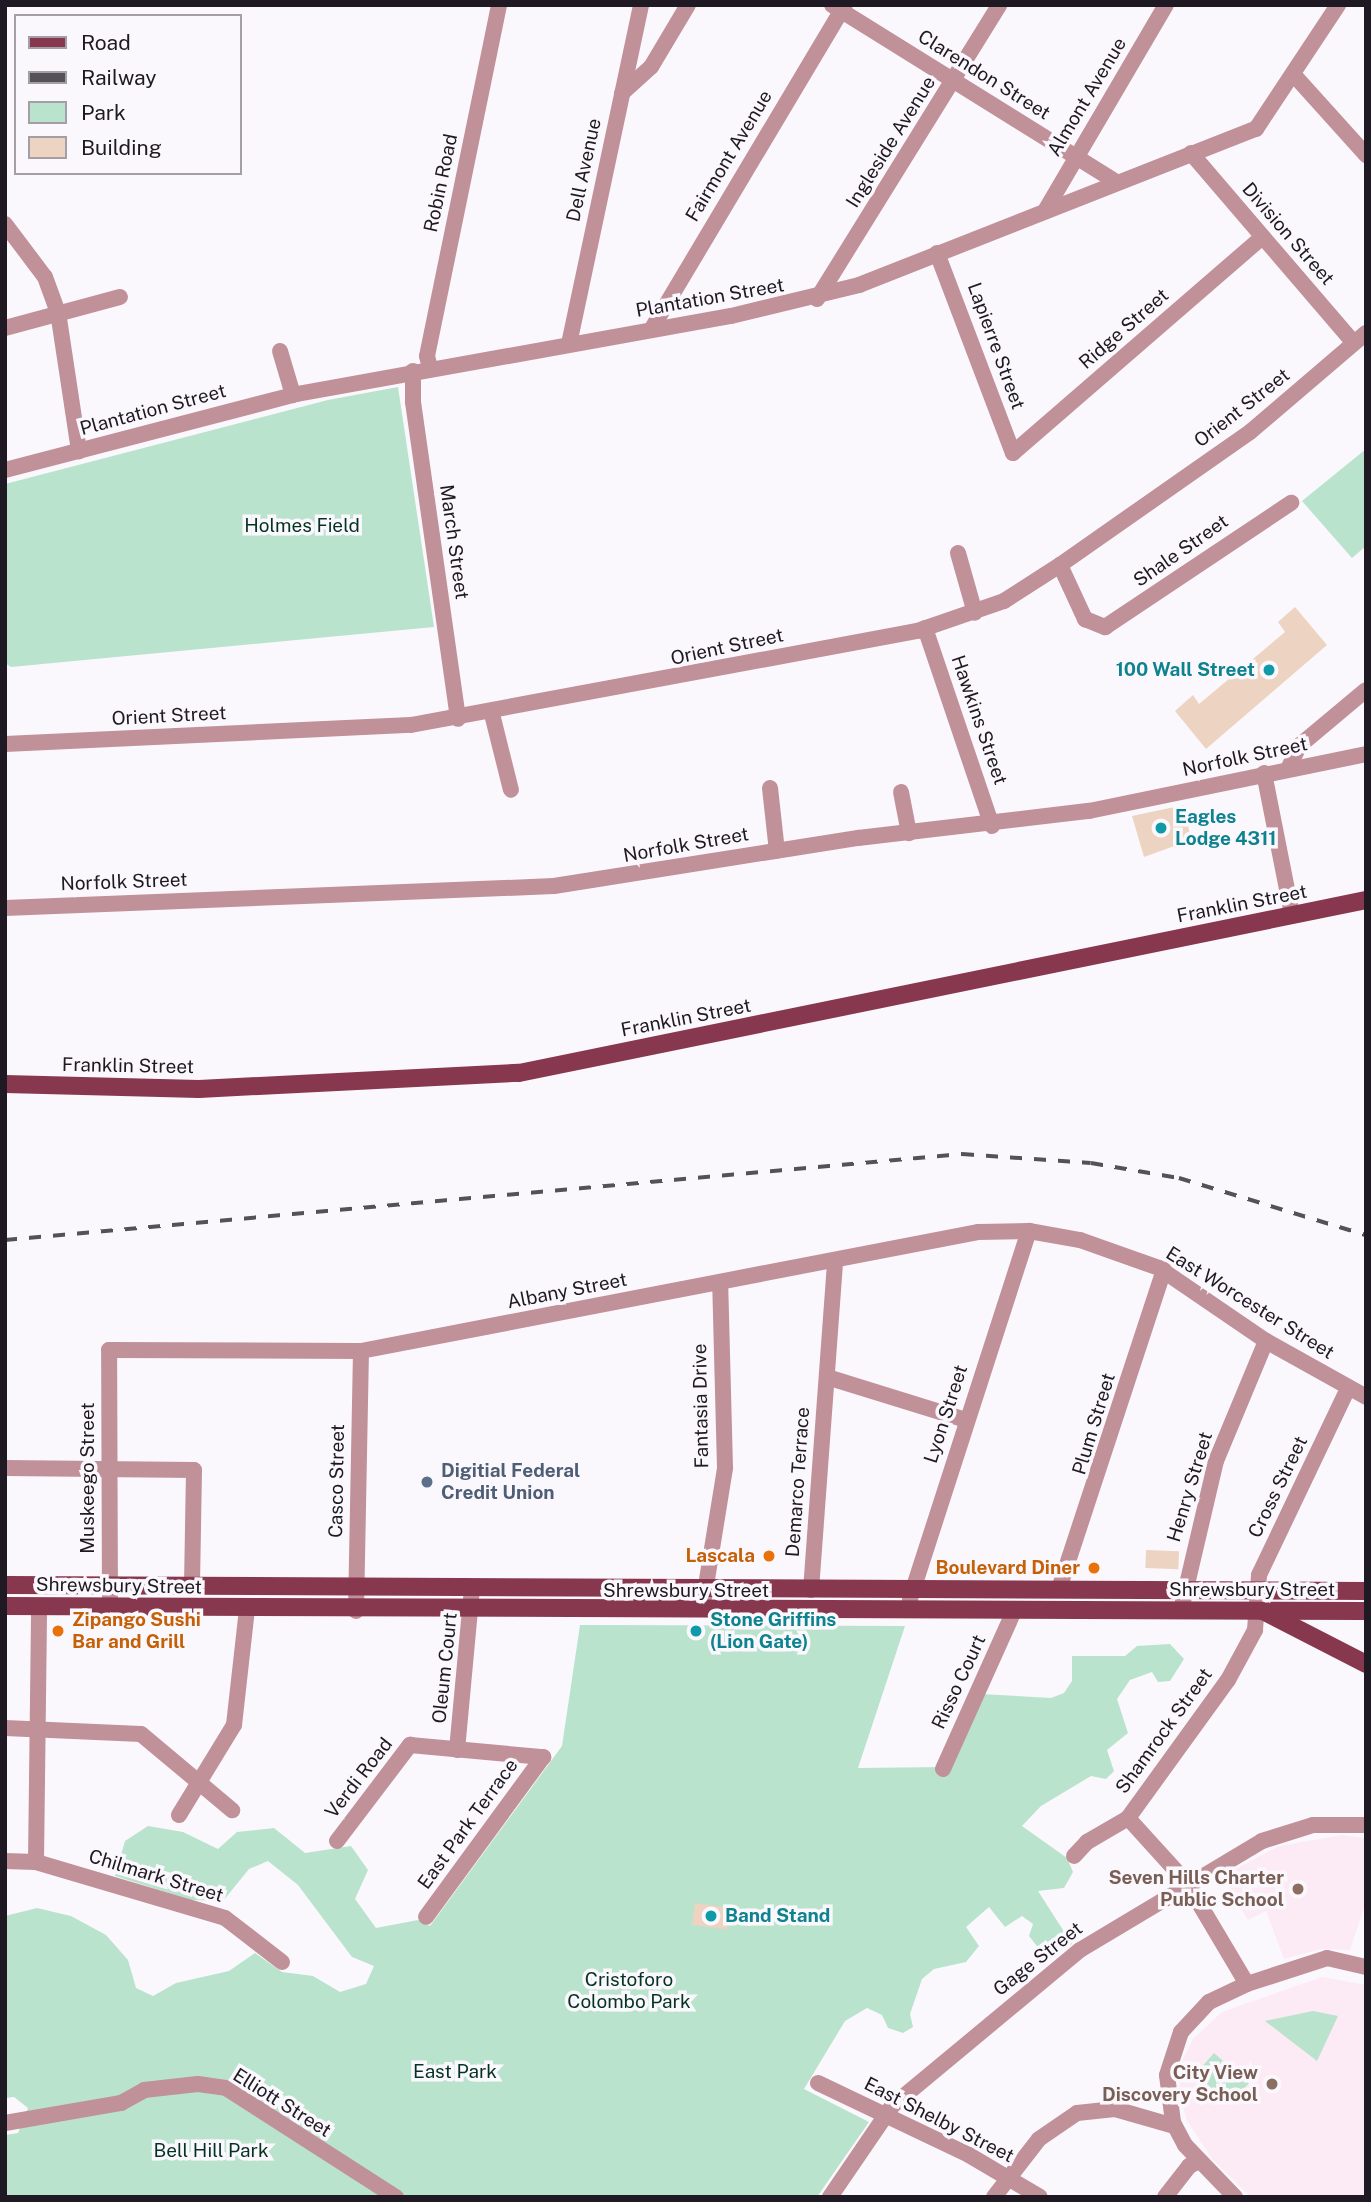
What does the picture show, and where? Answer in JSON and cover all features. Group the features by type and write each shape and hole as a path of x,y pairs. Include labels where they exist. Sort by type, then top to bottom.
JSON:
{"main road":[{"name":"Franklin Street","path":"5,1084 199,1088 519,1073 1366,900"},
{"name":"Shrewsbury Street","path":"5,1585 357,1590 1231,1589 1257,1598 1334,1611 1366,1611"},
{"name":"Shrewsbury Street","path":"5,1606 356,1611 1013,1613 1181,1610 1257,1598 1366,1591"},
{"path":"1257,1598 1322,1640 1366,1664"},
{"path":"1322,1640 1334,1611"}],"street":[{"name":"Robin Road","path":"422,370 499,5"},
{"name":"Dell Avenue","path":"569,344 641,5"},
{"path":"622,93 651,67 688,5"},
{"name":"Ingleside Avenue","path":"817,299 999,5"},
{"name":"Almont Avenue","path":"1045,211 1166,5"},
{"name":"Plantation Street","path":"5,470 293,395 817,299 1045,211 1115,181 1256,129 1338,5"},
{"name":"Clarendon Street","path":"839,7 1115,181"},
{"name":"Fairmont Avenue","path":"651,330 839,7"},
{"path":"1294,75 1366,155"},
{"name":"Division Street","path":"1191,153 1262,237 1360,338"},
{"path":"5,224 45,277 58,314 79,451"},
{"name":"Ridge Street","path":"1013,453 1262,237"},
{"name":"Lapierre Street","path":"937,253 1013,453"},
{"path":"5,328 120,297"},
{"name":"Orient Street","path":"5,744 458,719 925,628 975,613 1060,565 1250,432 1360,338"},
{"path":"280,351 293,395"},
{"name":"March Street","path":"422,370 413,402 458,719"},
{"name":"Shale Street","path":"1060,565 1085,619 1094,626 1112,624 1291,503"},
{"path":"958,553 975,613"},
{"name":"Hawkins Street","path":"925,628 992,826"},
{"path":"1288,769 1299,746 1366,690"},
{"path":"492,713 511,790"},
{"name":"Norfolk Street","path":"5,908 513,890 613,879 777,850 909,832 992,826 1366,754"},
{"path":"1264,773 1292,915"},
{"path":"770,788 777,850"},
{"path":"901,792 909,832"},
{"name":"Albany Street","path":"109,1350 361,1351 978,1232 1029,1231"},
{"name":"East Worcester Street","path":"1029,1231 1080,1240 1164,1270 1266,1341 1366,1397"},
{"name":"Lyon Street","path":"907,1611 966,1420 1029,1231"},
{"name":"Demarco Terrace","path":"810,1590 835,1260"},
{"name":"Plum Street","path":"1059,1589 1164,1270"},
{"name":"Fantasia Drive","path":"702,1610 725,1468 720,1283"},
{"name":"Henry Street","path":"1181,1610 1182,1590 1216,1461 1266,1341"},
{"name":"Muskeego Street","path":"109,1350 110,1606"},
{"name":"Casco Street","path":"356,1611 361,1351"},
{"path":"827,1377 966,1420"},
{"name":"Cross Street","path":"1257,1598 1263,1566 1348,1388"},
{"path":"5,1468 194,1470 192,1586"},
{"name":"Oleum Court","path":"457,1750 472,1589"},
{"name":"Shamrock Street","path":"1074,1856 1087,1842 1128,1818 1228,1680 1255,1630 1257,1598"},
{"path":"36,1861 39,1607"},
{"path":"178,1815 234,1725 247,1609"},
{"name":"Risso Court","path":"943,1769 1013,1613"},
{"path":"5,1728 127,1730 232,1810"},
{"name":"Verdi Road","path":"337,1841 410,1745 457,1750"},
{"name":"East Park Terrace","path":"426,1917 543,1757 457,1750"},
{"path":"1128,1818 1187,1883 1247,1984"},
{"name":"Gage Street","path":"830,2197 883,2116 1080,1950 1187,1883 1262,1841 1313,1825 1366,1825"},
{"name":"Chilmark Street","path":"5,1861 36,1861 225,1919 282,1962"},
{"path":"1235,2197 1199,2161 1174,2126 1166,2085 1181,2032 1209,2002 1247,1984 1327,1958 1366,1967"},
{"name":"East Shelby Street","path":"818,2083 1007,2177 1040,2197"},
{"name":"Elliott Street","path":"5,2123 97,2109 144,2090 198,2084 226,2088 396,2197"},
{"path":"994,2197 1039,2139 1077,2113 1115,2109 1174,2126"},
{"path":"1165,2197 1199,2161"}],"shaded area":[{"name":"Seven Hills Charter Public School","path":"1342,1835 1366,1838 1366,1902 1350,1950 1321,1949 1284,1959 1266,1911 1248,1920 1222,1876 1279,1846"},
{"name":"City View Discovery School","path":"1322,1977 1366,1985 1366,2197 1251,2197 1212,2159 1186,2119 1179,2089 1182,2061 1193,2039 1222,2012"}],"green space":[{"name":"Holmes Field","path":"398,387 434,627 11,667 5,663 5,484 328,400"},
{"path":"1366,449 1366,546 1352,558 1302,501"},
{"name":"Cristoforo Colombo Park","path":"580,1625 905,1626 858,1768 947,1767 981,1694 1051,1698 1064,1693 1072,1681 1072,1656 1125,1656 1137,1646 1170,1644 1184,1659 1170,1681 1158,1682 1152,1672 1130,1680 1117,1699 1128,1733 1107,1750 1114,1771 1106,1779 1091,1776 1041,1806 1022,1826 1067,1858 1073,1872 1064,1888 1038,1891 1072,1944 1047,1959 1029,1936 1033,1924 1022,1916 1005,1927 989,1907 966,1927 979,1946 966,1962 934,1969 922,1979 910,2014 913,2027 903,2033 888,2028 882,2015 867,2008 845,2021 804,2089 869,2122 817,2197 5,2197 5,2135 18,2133 28,2108 14,2097 5,2098 5,1916 37,1908 71,1916 106,1935 128,1960 136,1988 153,1996 176,1983 229,1971 255,1953 282,1972 313,1976 340,1992 366,1984 374,1966 352,1957 298,1885 268,1861 249,1869 223,1901 191,1900 115,1876 125,1841 148,1826 183,1832 218,1849 237,1832 274,1828 305,1853 351,1846 368,1870 355,1899 376,1928 418,1920 430,1926 562,1746"},
{"path":"1313,2011 1338,2016 1317,2061 1265,2021"},
{"path":"1214,2053 1249,2083 1230,2104 1196,2074"}],"building":[{"name":"100 Wall Street","path":"1295,607 1327,645 1206,749 1175,711 1193,695 1199,704 1285,632 1278,622"},
{"name":"Eagles Lodge 4311","path":"1184,805 1191,840 1144,857 1132,816"},
{"path":"1146,1550 1179,1551 1178,1569 1145,1568"},
{"name":"Band Stand","path":"695,1903 730,1908 727,1930 692,1925"}],"railway":[{"path":"5,1240 962,1154 1091,1163 1179,1178 1366,1235"}],"place":[{"name":"100 Wall Street","path":"1269,670"},
{"name":"Eagles Lodge 4311","path":"1161,828"},
{"name":"Digitial Federal Credit Union","path":"427,1482"},
{"name":"Lascala","path":"769,1556"},
{"name":"Boulevard Diner","path":"1094,1568"},
{"name":"Zipango Sushi Bar and Grill","path":"58,1631"},
{"name":"Stone Griffins (Lion Gate)","path":"696,1631"},
{"name":"Seven Hills Charter Public School","path":"1298,1889"},
{"name":"Band Stand","path":"711,1916"},
{"name":"City View Discovery School","path":"1272,2084"}],"park label":[{"name":"East Park","path":"455,2072"},
{"name":"Bell Hill Park","path":"211,2151"}]}
